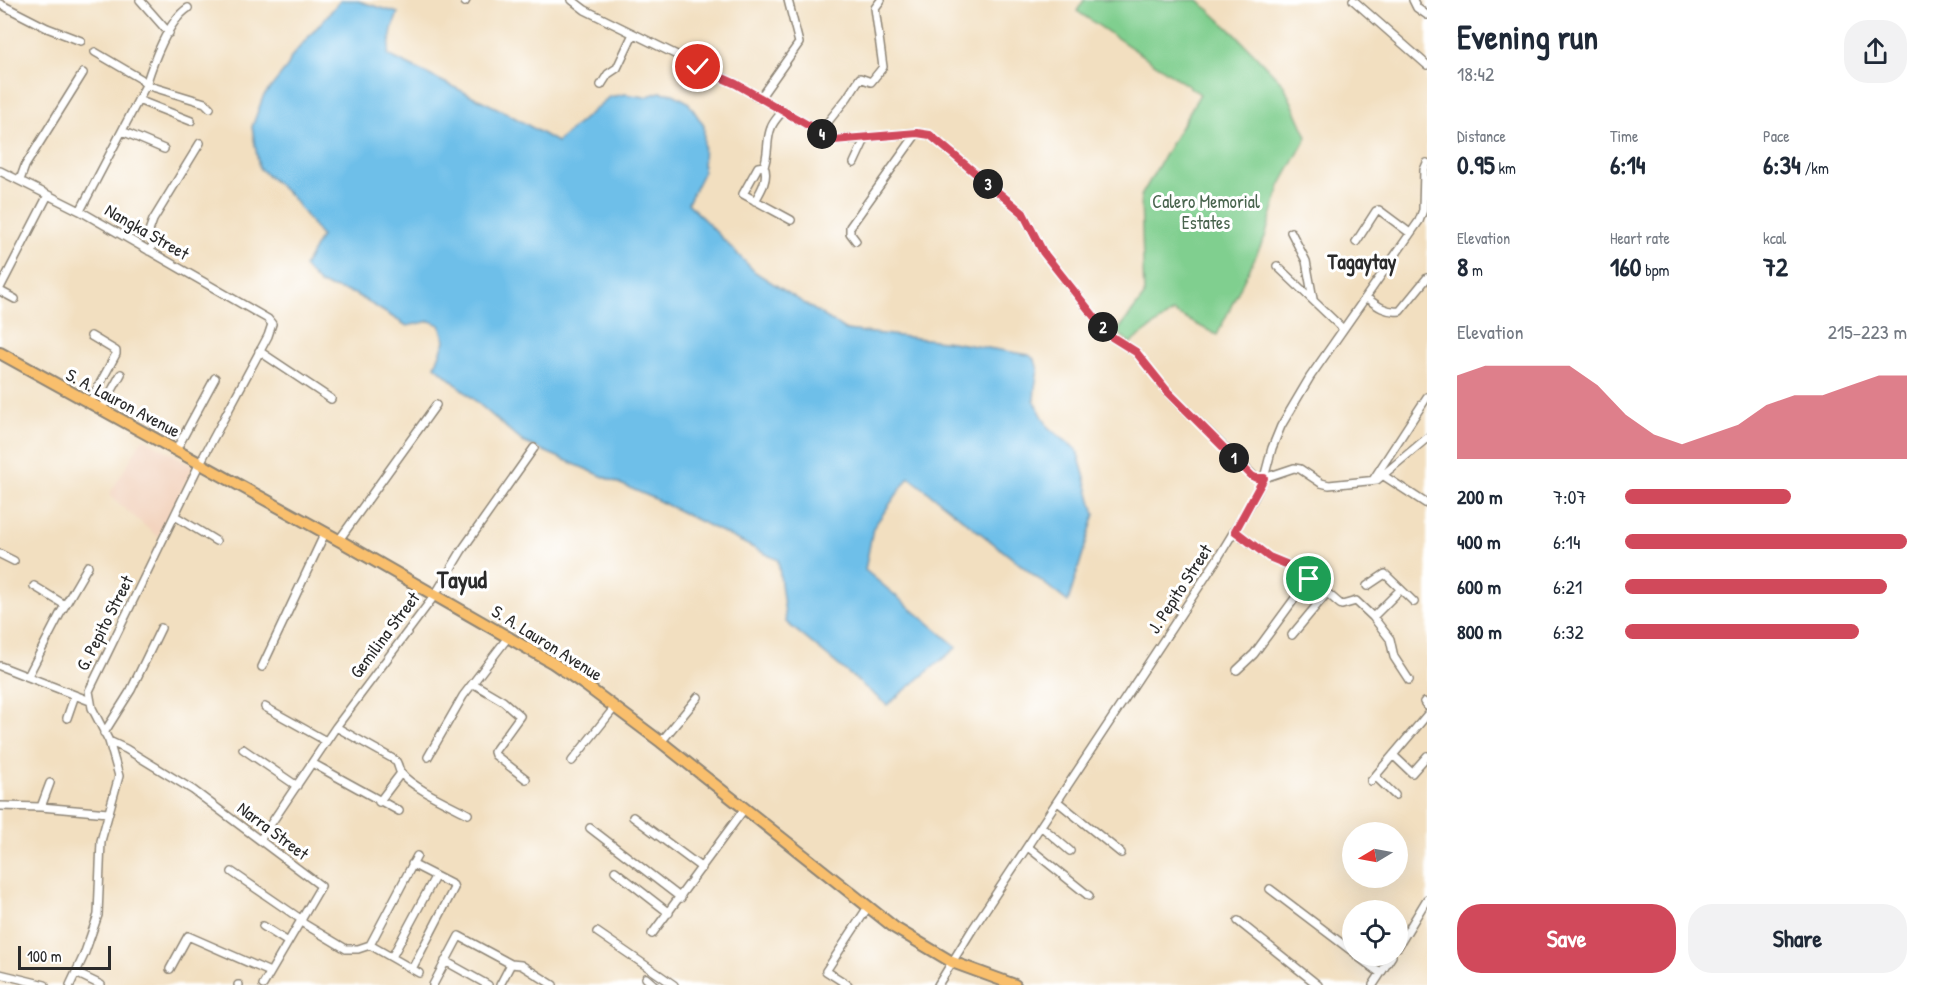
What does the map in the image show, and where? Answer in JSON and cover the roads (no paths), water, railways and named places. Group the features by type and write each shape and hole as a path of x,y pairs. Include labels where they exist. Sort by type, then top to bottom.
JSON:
{"highway":[{"name":"S. A. Lauron Avenue","path":"0,353 199,465 339,540 553,663 661,742 895,928 952,963 1015,985"}],"street":[{"path":"140,0 169,33"},
{"path":"572,0 580,7 736,84 834,140 917,133 930,135 1016,206 1029,223 1043,252 1104,329 1112,337 1136,352 1168,392 1252,476 1264,478 1294,468 1329,485 1373,480 1384,476 1427,438"},
{"path":"580,7 585,0"},
{"path":"760,98 798,43 788,0"},
{"path":"819,133 848,98 860,78 871,82 883,67 875,8 881,0"},
{"path":"1353,0 1427,65"},
{"path":"1413,0 1418,9 1427,15"},
{"path":"0,4 47,28 81,41"},
{"path":"80,211 146,85 176,17 188,8"},
{"path":"601,86 608,74 617,68 633,34"},
{"path":"94,52 146,85 205,103 210,108"},
{"path":"20,180 25,166 83,73"},
{"path":"138,100 191,121"},
{"path":"755,201 764,183 766,172 764,166 770,130 782,112"},
{"path":"122,131 164,149"},
{"path":"856,241 850,233 850,227 917,133"},
{"path":"854,163 866,137"},
{"path":"149,251 154,243 149,231 153,220 200,143"},
{"name":"J. Pepito Street","path":"938,985 1235,531 1264,478 1281,426 1310,377 1419,221 1423,210 1424,170 1427,163"},
{"path":"764,166 758,167 743,194 791,220"},
{"name":"Nangka Street","path":"0,171 80,211 268,319 272,327"},
{"path":"15,299 0,289 48,195"},
{"path":"1356,242 1376,211 1379,210 1410,233"},
{"path":"1292,232 1306,261 1313,299"},
{"path":"1277,266 1343,329"},
{"path":"1367,298 1380,308 1394,312 1401,311 1427,278"},
{"name":"G. Pepito Street","path":"70,985 98,915 102,841 119,776 109,741 90,701 89,691 199,465 272,327"},
{"path":"90,404 116,354 116,351 91,336"},
{"path":"259,351 332,399"},
{"path":"101,410 121,374"},
{"path":"176,450 215,378"},
{"path":"1373,480 1427,397"},
{"path":"339,540 436,405"},
{"name":"Gemilina Street","path":"260,840 336,727 435,595 462,550 534,448"},
{"path":"1384,476 1427,504"},
{"path":"175,516 216,541"},
{"path":"1235,531 1269,557 1286,564 1309,579 1342,605 1356,601 1373,617 1390,639 1394,657 1408,680"},
{"path":"262,667 325,533"},
{"path":"0,554 14,561"},
{"path":"28,676 88,566"},
{"path":"1367,586 1385,574 1414,602"},
{"path":"1236,670 1254,654 1309,579"},
{"path":"34,586 65,605"},
{"path":"1373,617 1400,590"},
{"path":"1292,635 1327,593"},
{"path":"104,733 131,690 161,628"},
{"path":"428,757 463,696 509,636"},
{"path":"0,666 90,701"},
{"path":"474,684 503,701 520,716 494,752 526,779"},
{"path":"67,718 75,695"},
{"path":"661,742 698,697"},
{"path":"265,707 326,741"},
{"path":"572,760 615,707"},
{"path":"1395,795 1373,778 1427,716"},
{"path":"336,727 395,760 399,764 401,773 412,783 468,814"},
{"name":"Narra Street","path":"109,741 193,790 321,886 263,985"},
{"path":"243,749 297,786"},
{"path":"1393,755 1412,773 1427,756"},
{"path":"312,763 399,811"},
{"path":"380,802 401,773"},
{"path":"41,807 50,783"},
{"path":"1058,802 1121,853"},
{"path":"0,806 108,813"},
{"path":"652,934 681,898 745,808"},
{"path":"633,816 702,868"},
{"path":"1042,827 1070,851"},
{"path":"590,828 681,898"},
{"path":"1028,847 1089,896"},
{"path":"232,872 301,921 346,949 358,949 370,945 417,856"},
{"path":"370,945 416,971 454,890 453,885 412,864"},
{"path":"615,871 669,913"},
{"path":"392,957 435,877"},
{"path":"1270,889 1342,944"},
{"path":"1408,930 1427,899"},
{"path":"848,985 826,971 867,907"},
{"path":"1239,921 1318,985"},
{"path":"263,926 288,942"},
{"path":"597,932 674,985"},
{"path":"170,969 188,936 270,972"},
{"path":"436,984 445,961 459,936 511,964 521,965 553,985"},
{"path":"445,961 488,985"},
{"path":"500,985 511,964"},
{"path":"1371,966 1380,973"},
{"path":"1373,985 1385,966"},
{"path":"76,973 101,985"},
{"path":"1,977 45,985"},
{"path":"646,978 654,985"}],"water":[{"path":"341,0 355,0 398,13 392,29 388,55 505,112 557,142 609,97 625,94 645,97 660,92 673,94 688,102 704,126 703,173 688,203 755,272 846,330 952,342 1029,355 1035,360 1038,370 1034,400 1048,427 1077,450 1095,514 1068,602 909,477 873,528 865,570 957,647 887,705 786,622 778,560 653,498 523,442 435,366 445,341 440,325 430,321 407,326 355,294 320,284 304,267 321,236 291,196 259,168 252,127 263,97 288,66 291,57"}],"district":[{"name":"Tagaytay","path":"1362,262"},
{"name":"Tayud","path":"462,580"}],"park label":[{"name":"Calero Memorial Estates","path":"1206,212"}]}
